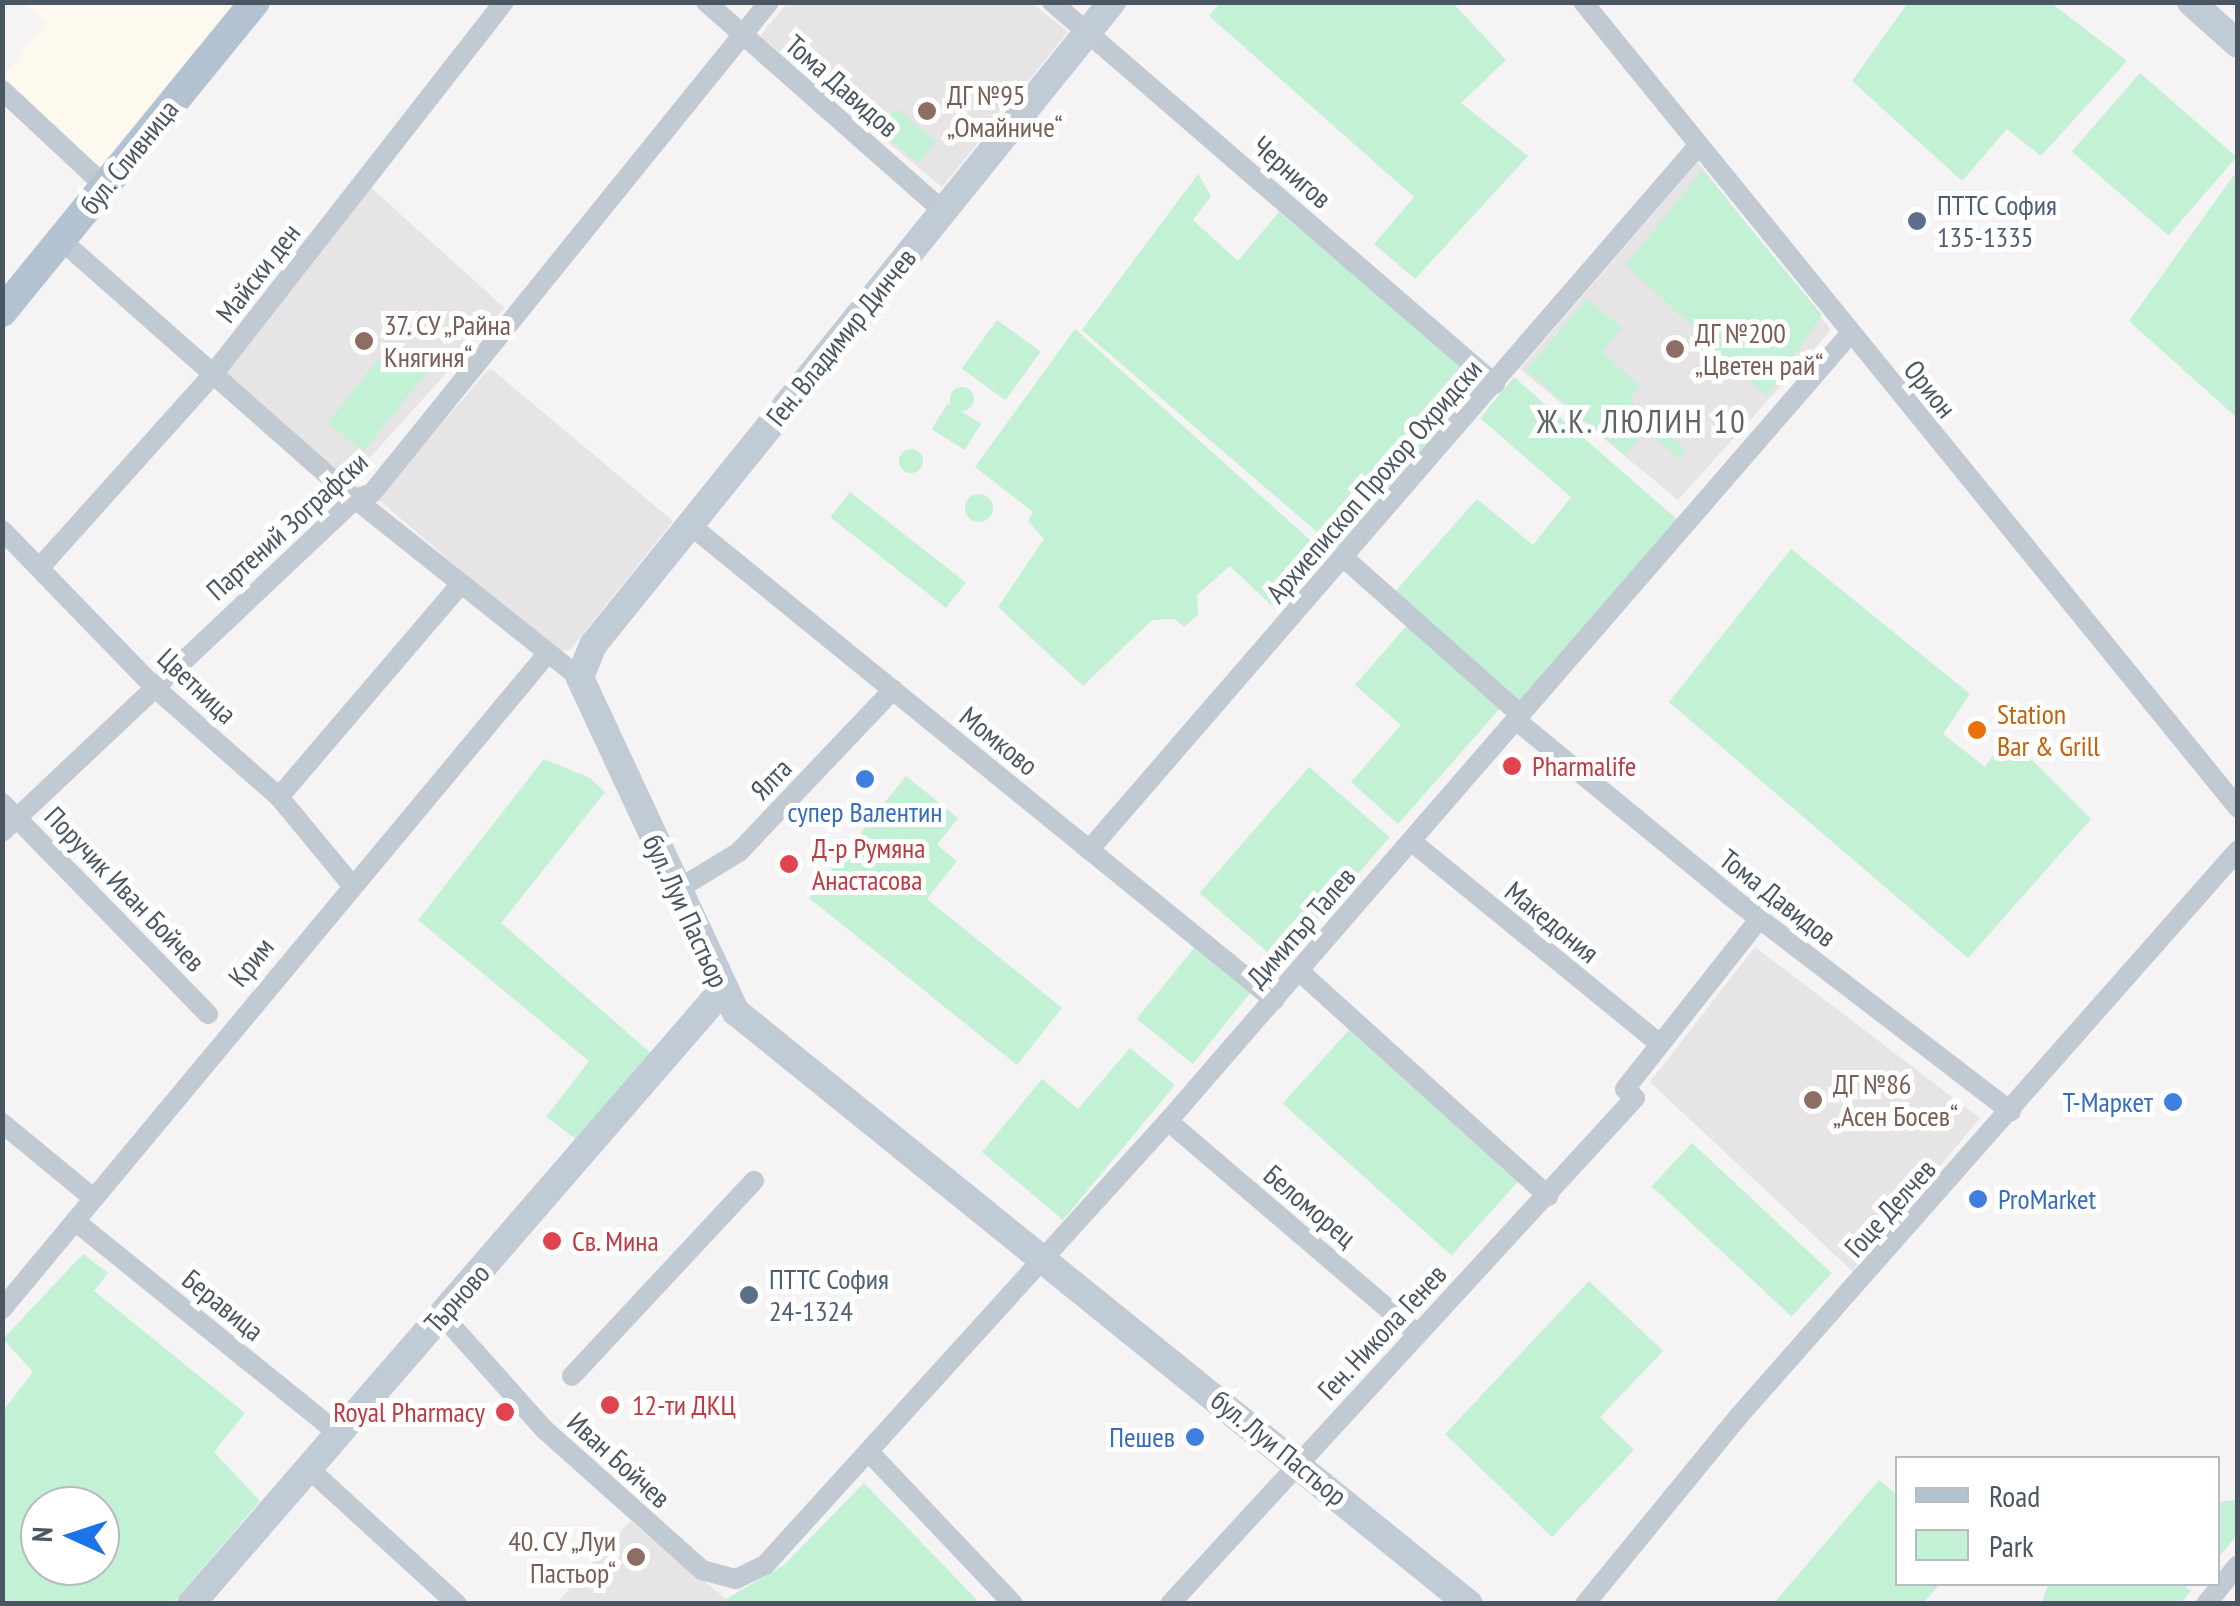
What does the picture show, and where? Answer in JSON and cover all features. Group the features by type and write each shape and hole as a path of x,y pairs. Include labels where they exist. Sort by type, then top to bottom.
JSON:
{"main road":[{"name":"бул. Сливница","path":"2,312 255,2"}],"street":[{"name":"Майски ден","path":"42,565 214,374 504,2"},
{"name":"Тома Давидов","path":"706,2 942,210"},
{"name":"Партений Зографски","path":"8,817 355,499 372,494 769,2"},
{"name":"Чернигов","path":"1052,2 1496,384"},
{"name":"Ген. Владимир Динчев","path":"580,678 593,645 1112,2"},
{"name":"Орион","path":"1583,2 2238,808"},
{"path":"2190,2 2238,44"},
{"path":"2,90 106,186"},
{"name":"Архиепископ Прохор Охридски","path":"1089,850 1698,146"},
{"name":"бул. Луи Пастьор","path":"61,240 355,499 580,678 721,992 759,1033 1047,1258 1469,1604"},
{"name":"Димитър Талев","path":"784,1546 1168,1122 1850,335"},
{"name":"Момково","path":"690,525 1274,1000"},
{"name":"Цветница","path":"2,530 42,565 153,686 279,797 351,884"},
{"name":"Тома Давидов","path":"1344,558 1518,717 1760,918 2011,1112"},
{"path":"279,797 462,584"},
{"name":"Крим","path":"2,1309 351,884 547,654"},
{"name":"Ялта","path":"675,890 739,852 893,690"},
{"name":"Поручик Иван Бойчев","path":"8,817 208,1014"},
{"name":"Македония","path":"1411,841 1660,1044"},
{"name":"Гоце Делчев","path":"1585,1604 1738,1418 2238,850"},
{"name":"Ген. Никола Генев","path":"1170,1604 1416,1334 1548,1196 1630,1093 1660,1044 1760,918"},
{"path":"1299,971 1548,1196"},
{"name":"Търново","path":"191,1604 721,992"},
{"name":"Беломорец","path":"1168,1122 1416,1334"},
{"path":"2,1123 93,1198"},
{"path":"572,1376 754,1181"},
{"name":"Беравица","path":"75,1221 338,1432"},
{"name":"Иван Бойчев","path":"442,1314 545,1430 702,1570 736,1579 784,1546"},
{"path":"869,1452 1013,1604"},
{"path":"307,1467 457,1604"},
{"path":"2206,1604 2238,1566"}],"shaded area":[{"name":"ДГ №95 „Омайниче“","path":"788,2 1032,3 1068,32 942,187 760,36"},
{"path":"25,3 234,3 99,167 4,77 45,23"},
{"name":"ДГ №200 „Цветен рай“","path":"1698,162 1831,330 1678,500 1520,369"},
{"name":"37. СУ „Райна Княгиня“","path":"368,185 505,308 347,483 211,360"},
{"path":"490,368 673,521 570,650 553,650 377,498"},
{"name":"ДГ №86 „Асен Босев“","path":"1755,947 1980,1118 1852,1271 1650,1082"},
{"name":"40. СУ „Луи Пастьор“","path":"630,1521 726,1599 728,1603 556,1604"}],"green space":[{"path":"1220,3 1453,3 1506,60 1461,103 1528,156 1415,279 1374,244 1414,197 1209,16"},
{"path":"1908,3 2051,3 2127,61 2041,156 2007,129 1962,181 1852,81"},
{"path":"2140,73 2237,157 2168,235 2072,151"},
{"path":"896,108 937,142 919,164 878,129"},
{"path":"1702,170 1822,315 1767,396 1626,265"},
{"path":"2237,171 2237,418 2129,321"},
{"path":"1198,174 1211,196 1193,220 1238,261 1279,212 1484,381 1339,551 1082,330"},
{"path":"1587,299 1622,328 1602,352 1640,386 1629,399 1687,450 1679,459 1646,431 1625,455 1526,370"},
{"path":"997,320 1041,352 1005,400 962,369"},
{"path":"1075,329 1327,555 1310,572 1295,565 1271,605 1230,566 1197,595 1198,615 1184,627 1175,619 1152,620 1083,686 998,607 1044,539 1028,521 1033,512 975,467"},
{"path":"391,344 427,373 363,451 327,422"},
{"path":"1514,377 1679,521 1520,706 1392,595 1477,499 1533,545 1571,497 1480,418"},
{"path":"962,387 974,399 962,411 950,399"},
{"path":"948,403 981,424 965,450 932,429"},
{"path":"911,449 920,452 920,470 911,473 902,470 899,461 902,452"},
{"path":"850,492 966,583 946,608 830,517"},
{"path":"979,494 989,498 993,508 989,518 979,522 969,518 965,508 969,498"},
{"path":"1791,549 1970,694 1943,734 1985,767 2007,735 2091,819 1968,958 1669,702"},
{"path":"1409,623 1502,706 1398,824 1351,782 1401,725 1355,685"},
{"path":"544,759 590,778 605,792 501,923 652,1054 580,1142 546,1117 589,1061 418,920"},
{"path":"1309,767 1390,837 1280,963 1199,893"},
{"path":"906,776 958,818 937,845 957,861 927,899 1062,1008 1017,1065 809,898"},
{"path":"1194,948 1250,993 1193,1064 1137,1019"},
{"path":"1349,1030 1518,1182 1451,1255 1283,1104"},
{"path":"1130,1048 1175,1085 1063,1220 982,1152 1042,1079 1078,1109"},
{"path":"1692,1143 1832,1273 1791,1316 1652,1186"},
{"path":"83,1254 108,1273 94,1291 245,1413 214,1452 260,1501 173,1603 3,1603 3,1411 33,1372 3,1339"},
{"path":"1589,1281 1663,1351 1600,1417 1634,1450 1552,1537 1445,1434"},
{"path":"1879,1480 1895,1493 1895,1586 1938,1586 1923,1603 1774,1603"},
{"path":"864,1483 980,1603 728,1604 726,1599 784,1565"},
{"path":"2237,1500 2237,1535 2220,1556 2220,1502"},
{"path":"2047,1586 2185,1586 2191,1591 2181,1603 2042,1603"}],"place":[{"name":"ДГ №95 „Омайниче“","path":"927,111"},
{"name":"ПТТС София 135-1335","path":"1917,221"},
{"name":"37. СУ „Райна Княгиня“","path":"364,341"},
{"name":"ДГ №200 „Цветен рай“","path":"1675,349"},
{"name":"Station Bar & Grill","path":"1977,730"},
{"name":"Pharmalife","path":"1512,766"},
{"name":"супер Валентин","path":"865,779"},
{"name":"Д-р Румяна Анастасова","path":"789,864"},
{"name":"ДГ №86 „Асен Босев“","path":"1813,1100"},
{"name":"Т-Маркет","path":"2173,1102"},
{"name":"ProMarket","path":"1978,1199"},
{"name":"Св. Мина","path":"552,1241"},
{"name":"ПТТС София 24-1324","path":"749,1295"},
{"name":"12-ти ДКЦ","path":"610,1405"},
{"name":"Royal Pharmacy","path":"505,1412"},
{"name":"Пешев","path":"1195,1437"},
{"name":"40. СУ „Луи Пастьор“","path":"636,1557"}],"district":[{"name":"Ж.К. ЛЮЛИН 10","path":"1642,421"}]}
